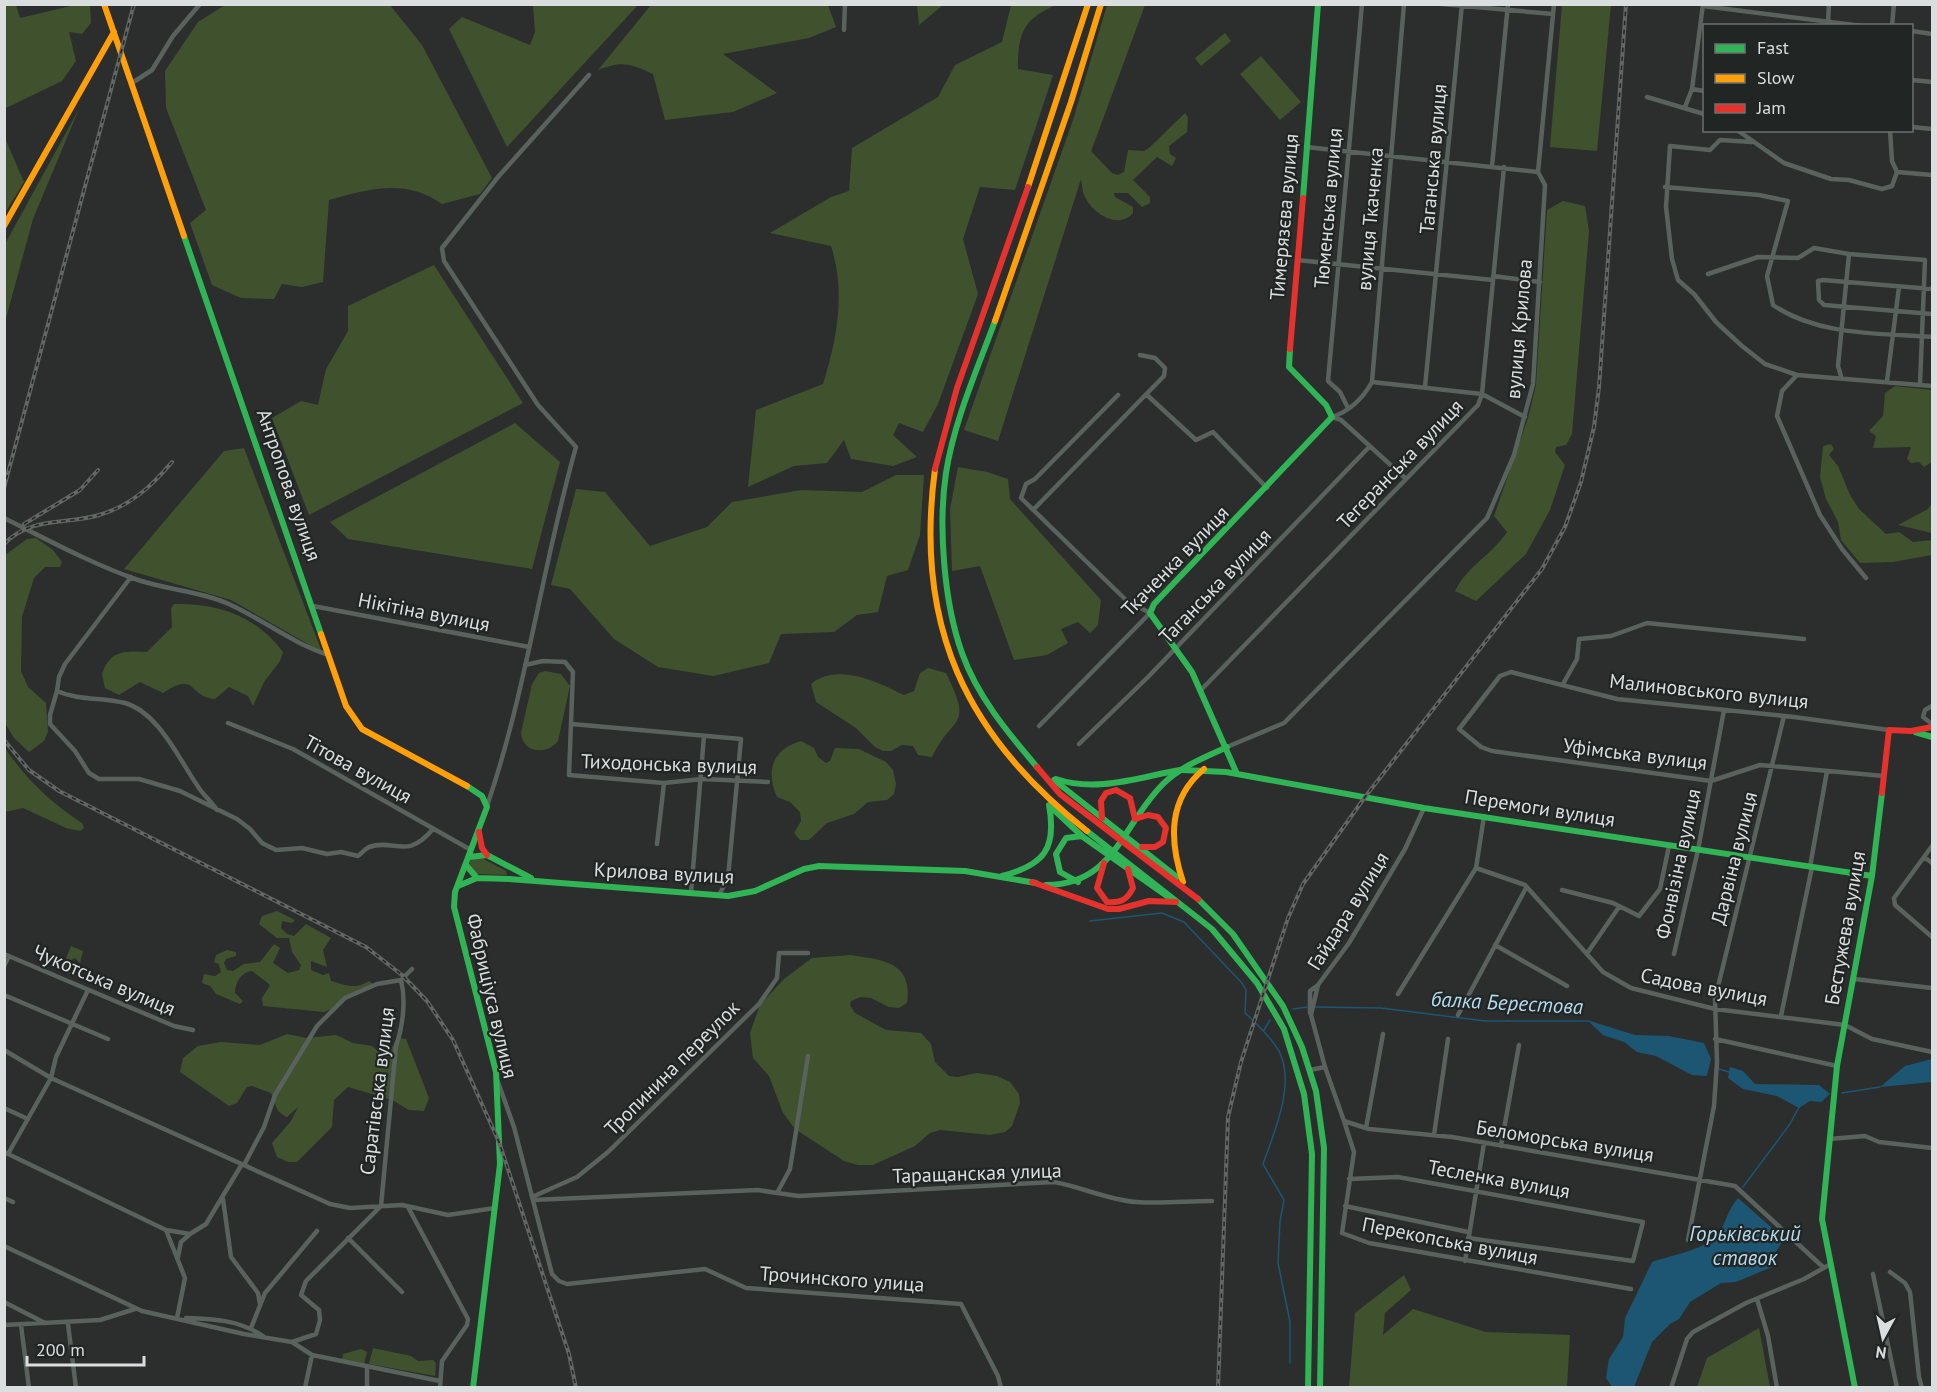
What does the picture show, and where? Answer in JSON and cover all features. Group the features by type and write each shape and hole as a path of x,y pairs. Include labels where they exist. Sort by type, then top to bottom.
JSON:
{"main road":[{"name":"Антропова вулиця","path":"104,4 346,706 362,729 475,790 482,796 487,807"},
{"path":"1088,4 1060,99 990,291 934,465 930,522 932,569 944,634 960,682 1003,750 1049,806 1083,837 1176,902"},
{"path":"1101,4 1071,102 1002,295 950,454 942,517 942,550 954,622 969,670 999,722 1060,794 1200,902"},
{"name":"Тимерязєва вулиця","path":"1318,4 1289,367 1326,405 1332,417"},
{"path":"4,226 114,32"},
{"path":"990,291 1002,295"},
{"name":"Ткаченка вулиця","path":"1150,613 1154,604 1267,488 1332,417"},
{"path":"1150,613 1192,672 1237,774"},
{"path":"1911,731 1932,726"},
{"name":"Малиновського вулиця","path":"1889,730 1911,731"},
{"name":"Бестужева вулиця","path":"1855,1388 1826,1266 1822,1219 1837,1066 1872,876 1889,730"},
{"path":"1911,731 1932,737"},
{"path":"1032,882 1062,886 1078,882 1094,874 1161,785 1180,770 1227,747"},
{"path":"1183,882 1176,847 1176,801 1187,781 1204,769"},
{"name":"Перемоги вулиця","path":"1180,770 1204,769 1237,774 1424,808 1872,876"},
{"path":"1040,770 1183,882 1233,934 1259,968 1293,1027 1310,1070 1320,1110 1325,1172 1320,1388"},
{"path":"1049,776 1073,785 1089,786 1180,770"},
{"path":"1035,788 1081,827 1184,904 1212,929 1239,959 1272,1006 1290,1044 1307,1112 1313,1175 1308,1388"},
{"path":"1102,818 1101,801 1106,793 1116,790 1130,798 1135,819"},
{"path":"1002,876 1032,867 1046,853 1053,832 1049,806"},
{"path":"487,807 479,832 482,848 487,855"},
{"path":"1135,819 1153,815 1162,820 1166,828 1165,838 1159,846 1142,848"},
{"name":"Фабриціуса вулиця","path":"473,1388 500,1164 496,1079 454,908 458,886 479,832"},
{"path":"1078,882 1060,872 1056,854 1066,838 1083,837"},
{"path":"470,853 487,855 535,880"},
{"path":"1104,863 1097,888 1102,899 1107,902 1118,903 1128,898 1133,888 1128,869"},
{"path":"458,886 477,878 466,865"},
{"name":"Крилова вулиця","path":"477,878 535,880 718,896 755,891 804,869 819,866 948,869 1032,882"},
{"path":"508,879 512,868"},
{"path":"1032,882 1108,909 1119,909 1149,901 1184,904"},
{"path":"1307,1112 1320,1110"}],"street":[{"path":"132,83 152,70 173,36 200,4"},
{"path":"844,30 845,4"},
{"name":"Тюменська вулиця","path":"1348,408 1340,392 1328,381 1362,4"},
{"name":"вулиця Ткаченка","path":"1372,382 1404,4"},
{"path":"1442,4 1507,8 1553,14"},
{"name":"вулиця Крилова","path":"1227,747 1284,723 1487,518 1514,455 1533,384 1545,185 1538,172 1554,4"},
{"path":"1828,22 1829,4"},
{"path":"1892,24 1894,4"},
{"path":"1685,107 1692,89 1703,5 1845,24"},
{"name":"Таганська вулиця","path":"1425,387 1462,6"},
{"path":"1492,166 1507,8"},
{"path":"1913,31 1932,34"},
{"path":"1696,53 1703,55"},
{"path":"487,807 504,755 555,520 576,447 538,405 444,261 442,248 498,177 589,75"},
{"path":"1913,80 1932,82"},
{"path":"1692,89 1703,91"},
{"path":"1647,97 1703,114"},
{"path":"1913,127 1932,129"},
{"path":"1740,132 1784,163 1832,179 1888,188 1897,172"},
{"path":"1890,132 1892,161 1897,172"},
{"path":"1752,142 1720,140 1710,150 1670,146 1665,187 1672,260 1678,280 1694,294 1716,322 1765,364 1797,375 1822,378 1841,376 1932,386"},
{"path":"1306,147 1538,172"},
{"name":"Тегеранська вулиця","path":"1201,690 1478,405 1482,394 1504,167"},
{"path":"1897,172 1932,175"},
{"path":"1665,187 1759,195 1788,201 1767,276 1773,305 1785,314 1812,325 1932,337"},
{"path":"1708,274 1758,257 1795,258 1814,248 1849,254 1925,260 1920,384"},
{"path":"1841,376 1838,366 1849,254"},
{"path":"1297,260 1540,282"},
{"path":"1932,290 1818,281 1821,303 1843,307 1932,314"},
{"path":"1887,381 1899,287"},
{"path":"1033,510 1147,395 1166,372 1155,358 1140,355"},
{"path":"1797,375 1782,391 1777,416 1820,515 1842,549 1866,578"},
{"path":"1332,417 1363,396 1372,382 1482,394 1525,417"},
{"path":"1118,395 1035,479 1026,484 1021,498 1126,600 1150,613"},
{"path":"1147,395 1196,440 1213,432 1267,488"},
{"path":"1332,417 1341,420 1405,478"},
{"name":"Таганська вулиця","path":"1079,744 1370,446"},
{"path":"4,518 131,578 173,591 210,597 230,604 309,649 329,655"},
{"path":"131,578 65,664 59,677 50,724 75,751 94,777 139,779 180,792 237,819 262,843 276,850 302,848 327,854 341,852 358,855 366,849 378,846 406,849 425,838 433,829"},
{"name":"Нікітіна вулиця","path":"313,606 529,647"},
{"name":"Ткаченка вулиця","path":"1039,726 1150,613"},
{"path":"1563,684 1577,659 1579,639 1611,636 1647,623 1804,639"},
{"path":"525,664 558,660 570,666 574,680 572,724 741,739 728,878 718,896"},
{"name":"Малиновського вулиця","path":"1459,729 1505,672 1563,684 1590,694 1617,699 1784,716 1889,730"},
{"path":"57,692 79,699 124,702 135,706 160,729 178,751 197,786 217,810"},
{"path":"1932,706 1923,712 1925,720 1932,726"},
{"name":"Фонвізіна вулиця","path":"1674,954 1698,850 1724,710"},
{"name":"Дарвіна вулиця","path":"1688,1240 1714,1106 1718,1062 1715,1009 1784,716"},
{"name":"Тітова вулиця","path":"228,723 293,749 433,829 470,853"},
{"name":"Тиходонська вулиця","path":"572,724 568,775 664,783 702,779 768,782"},
{"name":"Уфімська вулиця","path":"1459,729 1481,747 1492,751 1711,781 1750,767 1772,766 1885,776"},
{"path":"691,893 704,736"},
{"path":"1780,1016 1811,867 1827,771"},
{"path":"657,844 664,783"},
{"name":"Гайдара вулиця","path":"1325,1067 1311,1015 1318,985 1349,943 1400,856 1424,808"},
{"path":"1398,994 1476,868 1484,816"},
{"path":"1562,890 1619,907 1639,916 1644,913 1660,889 1669,846"},
{"path":"1932,846 1894,898 1895,905 1932,937"},
{"path":"1924,856 1932,863"},
{"name":"Садова вулиця","path":"1476,868 1518,882 1526,888 1588,952 1603,972 1631,988 1715,1009 1845,1025 1872,1039 1917,1051 1932,1052"},
{"path":"1458,1015 1526,888"},
{"path":"1588,952 1619,907"},
{"path":"1495,945 1567,986"},
{"name":"Тропинина переулок","path":"533,1198 577,1177 608,1152 759,1004 777,978 779,952 808,953"},
{"path":"4,966 7,955"},
{"name":"Чукотська вулиця","path":"7,955 174,1026 193,1030"},
{"path":"178,1258 181,1242 206,1224 223,1199 264,1127 275,1095 317,1026 345,998 377,984 401,980 412,969"},
{"path":"1854,979 1932,988"},
{"name":"Саратівська вулиця","path":"381,1206 396,1046 402,1032 404,990 401,980"},
{"path":"88,990 56,1057 51,1077 6,1153 166,1230 190,1234"},
{"path":"4,995 108,1039"},
{"path":"1366,1128 1383,1034"},
{"path":"1434,1135 1448,1039"},
{"path":"1715,1039 1837,1066"},
{"path":"1501,1146 1519,1045"},
{"path":"4,1050 51,1077 330,1203 350,1208 408,1207 448,1215 495,1208"},
{"path":"777,1192 790,1169 808,1056"},
{"path":"1310,1070 1325,1067 1344,1121"},
{"name":"Трочинского улица","path":"496,1079 514,1127 552,1274 559,1281 567,1284 705,1269 746,1288 961,1304 998,1376 1001,1388"},
{"path":"4,1108 28,1119"},
{"name":"Беломорська вулиця","path":"1344,1121 1366,1128 1434,1135 1736,1185 1826,1266"},
{"name":"Перекопська вулиця","path":"1344,1121 1354,1152 1342,1233 1354,1239 1465,1261 1631,1289"},
{"path":"1829,1139 1865,1136 1880,1143 1932,1148"},
{"path":"1465,1261 1484,1143"},
{"name":"Тесленка вулиця","path":"1349,1179 1398,1177 1643,1221 1636,1259 1468,1235"},
{"name":"Таращанская улица","path":"533,1198 758,1190 799,1196 1054,1182 1072,1185 1094,1194 1137,1202 1212,1201"},
{"path":"4,1198 13,1202"},
{"path":"223,1199 231,1257 258,1293 260,1304"},
{"path":"292,1342 316,1334 318,1331 319,1310 301,1292 306,1281 381,1206"},
{"path":"1345,1206 1468,1235"},
{"path":"4,1246 135,1309 292,1342 312,1355 440,1384 442,1361 467,1325 468,1318 408,1207"},
{"path":"166,1230 185,1278 176,1318"},
{"path":"251,1328 265,1293 308,1245 317,1231"},
{"path":"348,1238 402,1292"},
{"path":"1671,1388 1687,1339 1693,1332 1756,1299 1804,1279 1826,1266"},
{"path":"1890,1272 1905,1283 1910,1292 1922,1388"},
{"path":"1873,1274 1897,1388"},
{"path":"1756,1299 1768,1336 1777,1388"},
{"path":"4,1302 47,1324"},
{"path":"4,1325 100,1320 135,1309"},
{"path":"176,1318 226,1319 251,1328 266,1338"},
{"path":"68,1323 76,1388"},
{"path":"21,1325 29,1388"},
{"path":"305,1388 312,1355"},
{"path":"367,1368 367,1388"}],"green space":[{"path":"5,4 16,5 20,18 75,5 90,5 91,23 82,34 69,32 76,61 62,81 6,108"},
{"path":"917,4 943,4 943,5 919,25"},
{"path":"225,5 390,5 422,45 492,178 480,194 442,204 428,196 401,188 358,192 329,200 323,282 302,287 282,284 274,299 241,298 212,285 190,223 206,210 166,108 165,71 198,22"},
{"path":"533,5 638,5 507,147 449,29 462,17 530,45 535,32"},
{"path":"651,5 828,5 836,27 809,38 723,54 777,93 733,112 665,120 653,74 638,67 620,64 598,70"},
{"path":"1011,5 1056,5 1029,22 1021,38 1018,57 1018,69 1053,75 1015,190 980,187 963,239 978,294 938,404 923,432 899,423 893,435 917,457 893,466 851,459 844,440 827,463 794,466 748,487 756,410 823,384 836,333 838,315 838,281 831,246 770,233 831,197 849,191 852,148 938,97 955,65 1002,42"},
{"path":"1107,5 1145,5 1091,151 1112,173 1118,175 1124,172 1128,150 1144,151 1185,113 1188,117 1187,132 1169,146 1170,154 1176,158 1172,166 1157,157 1133,180 1150,197 1150,203 1142,207 1128,193 1114,193 1115,197 1133,207 1133,213 1127,218 1114,220 1094,209 1084,195 1081,179 998,441 964,430 1073,120"},
{"path":"1562,5 1611,5 1597,151 1550,147"},
{"path":"1225,33 1231,41 1201,66 1195,58"},
{"path":"1261,56 1301,102 1280,120 1240,74"},
{"path":"79,109 33,219 5,322 5,244"},
{"path":"4,136 24,182 5,213 4,213"},
{"path":"1563,201 1585,206 1589,231 1572,434 1566,445 1556,447 1555,452 1565,465 1550,510 1526,554 1476,601 1455,591 1466,574 1507,532 1494,516 1528,418 1536,385 1547,210"},
{"path":"434,265 523,403 309,515 272,418 301,401 318,405 326,369 348,331 348,306"},
{"path":"1895,386 1932,390 1932,462 1924,467 1919,462 1911,463 1907,459 1911,447 1873,448 1876,436 1869,431 1883,416 1885,393"},
{"path":"515,423 560,462 532,569 348,539 330,522"},
{"path":"1831,444 1834,449 1829,455 1838,466 1850,495 1859,509 1886,534 1899,532 1913,542 1932,540 1932,555 1893,562 1860,563 1841,540 1838,522 1826,499 1820,477 1823,446"},
{"path":"244,448 322,652 231,600 124,569 224,451"},
{"path":"958,467 987,472 1008,479 1010,499 1101,600 1098,625 1090,633 1078,622 1061,629 1068,643 1047,655 1014,660 980,566 952,571 950,509"},
{"path":"896,475 924,475 920,535 908,570 887,576 878,612 857,615 834,632 781,634 769,663 713,676 658,667 614,639 570,589 551,585 576,489 605,492 650,546 707,527 732,502 801,490 862,492"},
{"path":"1932,503 1932,533 1898,525 1928,509"},
{"path":"36,538 53,550 62,562 60,567 45,567 34,578 22,617 21,671 28,687 46,703 48,732 44,741 29,752 14,738 5,723 5,555 27,539"},
{"path":"174,604 206,606 235,614 261,629 283,652 280,661 264,682 253,706 248,696 229,687 215,699 200,694 187,684 163,693 140,682 119,695 105,688 102,674 109,660 125,652 147,652 172,627 171,608"},
{"path":"928,668 946,673 959,704 957,720 932,757 918,755 913,746 902,745 891,751 883,751 875,747 856,728 816,702 811,684 821,678 845,674 870,680 904,695 914,691 920,673"},
{"path":"545,671 561,674 570,686 558,741 548,749 536,750 526,745 521,733 532,684 539,673"},
{"path":"801,741 814,748 818,757 826,763 830,761 835,748 859,749 886,762 893,770 896,784 894,794 887,800 868,802 854,814 827,823 809,840 800,840 794,833 801,821 800,812 790,802 777,797 773,787 772,770 778,755 784,749"},
{"path":"5,748 39,789 82,823 84,828 80,831 66,828 23,808 5,812"},
{"path":"480,857 506,871 507,875 475,874 468,867 471,859"},
{"path":"277,911 295,920 292,923 282,921 281,928 287,934 294,936 306,924 331,938 323,950 327,967 311,961 311,970 323,975 329,973 331,981 346,985 355,986 369,981 373,984 345,996 331,1009 324,1012 263,1006 262,998 270,985 252,971 242,976 236,985 235,993 243,1001 240,1004 216,994 210,986 202,983 204,974 215,976 221,972 219,964 214,962 216,955 227,950 236,952 236,956 226,959 224,963 227,970 233,971 244,964 260,962 274,944 280,948 273,963 288,973 299,970 301,965 292,952 289,938 277,938 259,924 262,916"},
{"path":"71,946 83,951 80,963 75,958 67,962 68,967 79,971 77,977 61,971"},
{"path":"850,955 884,961 893,965 905,978 908,989 907,1003 899,1008 889,1007 871,998 861,997 851,1001 850,1005 855,1013 886,1030 921,1033 931,1044 935,1062 949,1076 958,1077 977,1073 997,1076 1010,1082 1019,1094 1020,1103 1012,1126 1005,1132 990,1135 940,1130 930,1133 915,1146 873,1165 858,1165 844,1161 795,1129 783,1113 769,1076 753,1058 750,1033 760,1005 784,979 812,958"},
{"path":"287,1034 306,1038 336,1035 353,1043 372,1046 383,1055 388,1055 397,1038 406,1039 429,1098 424,1111 409,1110 392,1100 348,1087 334,1100 332,1127 297,1162 288,1162 277,1157 272,1143 291,1121 298,1107 287,1117 278,1110 271,1093 252,1086 247,1087 237,1103 229,1106 180,1072 183,1058 198,1046 221,1042 260,1045"},
{"path":"1404,1275 1411,1290 1385,1313 1383,1335 1413,1309 1486,1332 1570,1335 1567,1387 1349,1387 1355,1313"},
{"path":"1759,1328 1770,1387 1697,1387 1707,1358"},
{"path":"373,1348 411,1356 418,1361 433,1360 436,1363 435,1376 369,1364"},
{"path":"361,1349 367,1352 364,1364 342,1360 343,1354"}],"water":[{"path":"1587,1020 1635,1035 1669,1036 1704,1043 1711,1059 1707,1076 1692,1075 1656,1056 1637,1052 1624,1042 1603,1035"},
{"path":"1932,1059 1932,1082 1880,1087 1905,1066"},
{"path":"1730,1067 1743,1071 1755,1084 1819,1085 1830,1094 1821,1102 1810,1101 1799,1108 1777,1096 1743,1089 1728,1078"},
{"name":"Горьківський ставок","path":"1738,1198 1780,1235 1782,1242 1771,1260 1772,1267 1736,1282 1721,1283 1690,1302 1679,1319 1670,1324 1652,1342 1634,1387 1612,1387 1606,1378 1609,1359 1623,1337 1625,1318 1652,1262 1689,1251 1714,1238"}],"waterway":[{"name":"балка Берестова","path":"1090,921 1162,913 1184,922 1242,983 1246,990 1245,1013 1268,1036 1279,1051 1284,1064 1285,1078 1282,1108 1263,1164 1284,1200 1280,1221 1278,1263 1290,1322 1290,1363"},
{"name":"балка Берестова","path":"1293,1009 1307,1007"},
{"name":"балка Берестова","path":"1315,1007 1381,1008 1485,1021 1588,1021"},
{"name":"балка Берестова","path":"1264,1030 1270,1020"},
{"name":"балка Берестова","path":"1719,1069 1729,1072"},
{"name":"балка Берестова","path":"1842,1093 1880,1087"},
{"path":"1743,1187 1790,1124 1799,1107"}],"railway":[{"path":"4,488 134,4"},
{"path":"1218,1388 1228,1117 1241,1062 1288,918 1303,884 1365,797 1542,569 1565,527 1581,482 1594,427 1599,387 1626,4"},
{"path":"4,544 14,535 37,525 87,518 121,506 148,487 172,462"},
{"path":"24,524 80,490 98,470"},
{"path":"4,740 29,770 59,791 366,947 402,975 427,1001 453,1040 499,1142 569,1354 576,1388"}],"traffic: fast":[{"path":"1303,198 1318,4"},
{"path":"184,236 321,634"},
{"path":"995,321 954,434 944,494 944,564 956,633 968,669 994,713 1037,767"},
{"path":"1237,774 1192,672 1150,613 1154,604 1332,417 1326,405 1289,367 1290,349"},
{"path":"1915,732 1932,737"},
{"path":"1046,885 1069,882 1087,875 1102,864 1115,850 1149,800 1163,784 1185,767 1227,747"},
{"path":"1056,779 1071,783 1102,784 1180,770"},
{"path":"1182,770 1226,772 1424,808 1872,876"},
{"path":"1054,780 1177,877"},
{"path":"467,786 482,796 487,807 455,892 454,907 496,1072 500,1164 473,1388"},
{"path":"1855,1388 1822,1219 1837,1066 1872,876 1882,793"},
{"path":"1002,876 1028,866 1044,853 1051,833 1049,805"},
{"path":"1052,808 1083,837 1167,896"},
{"path":"1087,831 1212,929 1257,983 1284,1029 1304,1094 1312,1154 1308,1388"},
{"path":"1078,882 1060,872 1056,854 1066,838 1082,836"},
{"path":"469,857 487,855 531,878"},
{"path":"466,865 477,878"},
{"path":"458,886 477,878 509,879 728,896 755,891 804,869 819,866 965,871 1036,883"},
{"path":"1198,899 1233,934 1283,1006 1302,1047 1316,1091 1324,1148 1320,1388"}],"traffic: slow":[{"path":"104,4 184,236"},
{"path":"1028,187 1088,4"},
{"path":"995,321 1071,102 1101,4"},
{"path":"4,226 114,32"},
{"path":"935,469 930,525 933,578 942,627 957,672 980,715 1009,756 1045,794 1087,831"},
{"path":"321,634 346,706 362,729 467,786"},
{"path":"1183,882 1175,851 1175,821 1184,793 1204,769"}],"traffic: jam":[{"path":"935,469 957,388 1028,187"},
{"path":"1290,349 1303,198"},
{"path":"1882,793 1889,730 1911,731 1932,727"},
{"path":"1037,767 1060,794 1198,899"},
{"path":"1102,818 1101,801 1106,793 1116,790 1130,798 1135,819 1148,815 1158,817 1166,828 1163,842 1155,847 1142,847"},
{"path":"479,832 482,848 487,855"},
{"path":"1104,863 1097,888 1107,902 1123,900 1131,892 1133,888 1128,869"},
{"path":"1032,882 1108,909 1119,909 1149,901 1176,902"}]}
